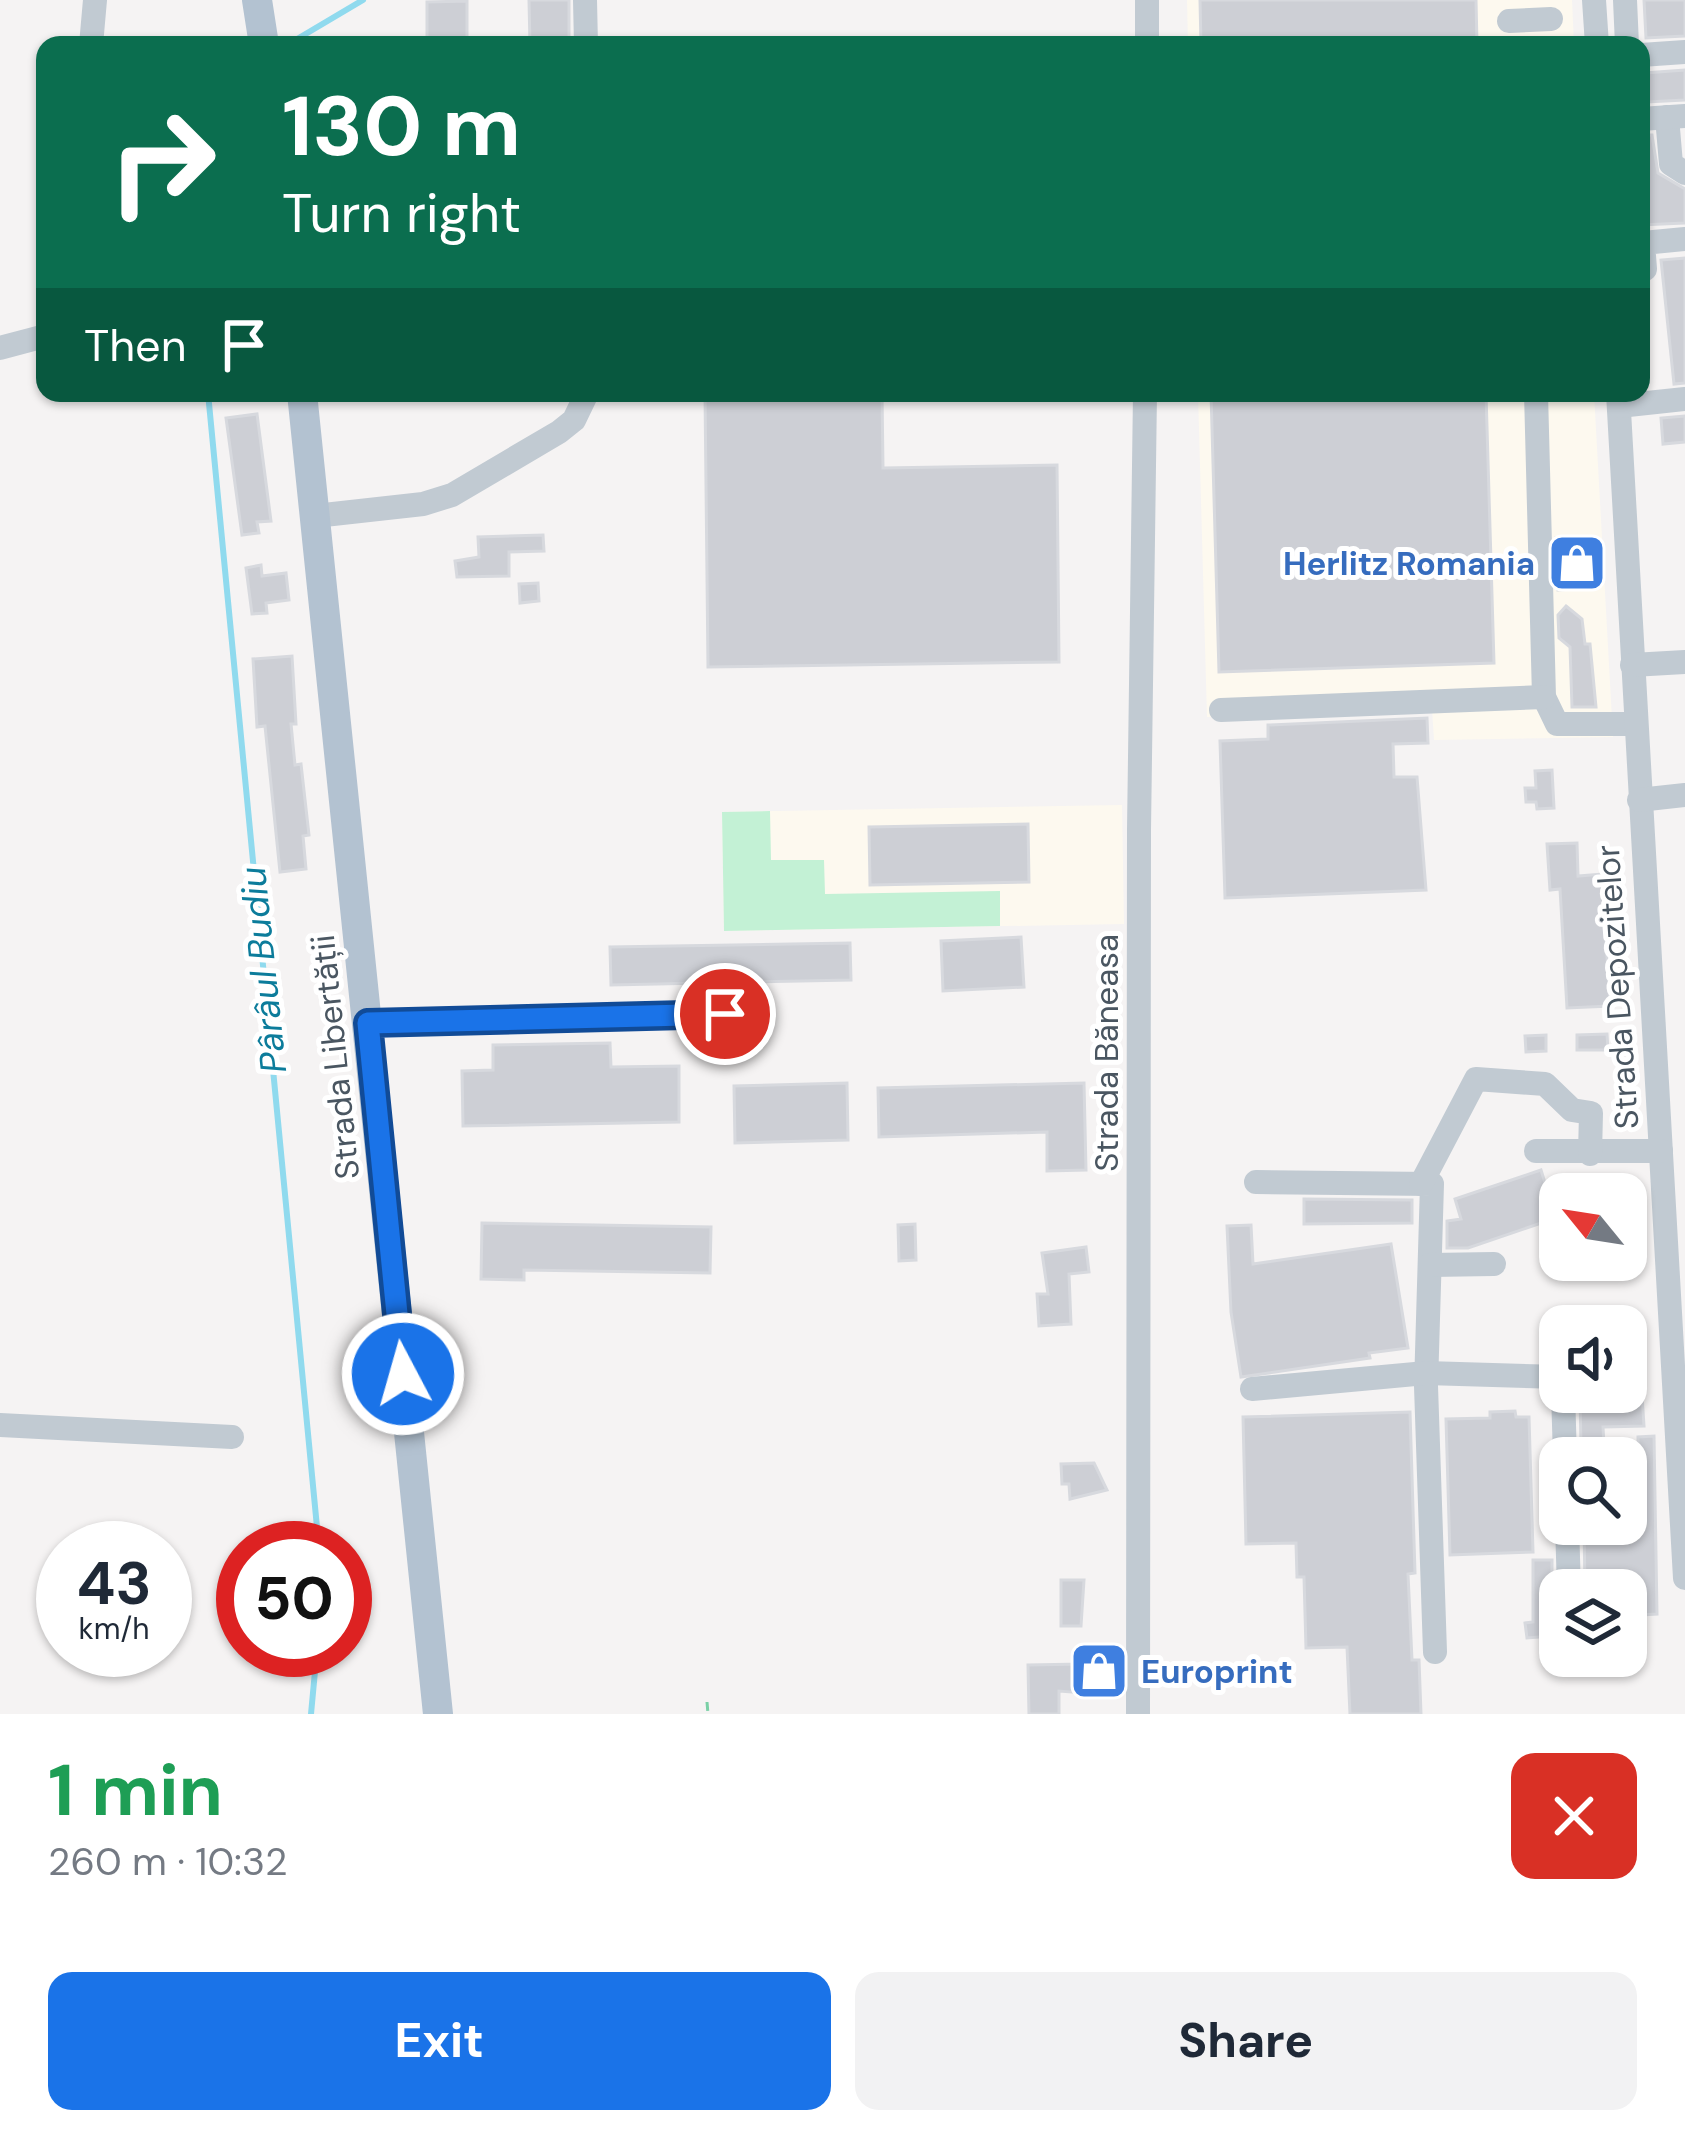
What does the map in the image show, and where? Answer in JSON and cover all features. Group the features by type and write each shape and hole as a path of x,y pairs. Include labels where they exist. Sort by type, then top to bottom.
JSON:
{"main road":[{"name":"Strada Libertății","path":"303,402 438,1714"}],"street":[{"path":"92,36 95,0"},
{"path":"585,0 586,36"},
{"path":"1147,0 1147,36"},
{"path":"1594,0 1596,36"},
{"path":"1625,0 1627,36"},
{"path":"1509,21 1551,19"},
{"path":"1650,54 1685,52"},
{"path":"1676,117 1671,164 1685,173"},
{"path":"1650,242 1685,239"},
{"path":"0,348 36,338"},
{"path":"1650,400 1685,399"},
{"path":"314,516 423,505 452,495 559,432 574,420 583,402"},
{"name":"Strada Băneasa","path":"1138,1714 1139,808 1145,402"},
{"path":"1536,402 1544,697 1557,724 1635,724"},
{"name":"Strada Depozitelor","path":"1618,402 1685,1578"},
{"path":"1632,665 1685,662"},
{"path":"1221,710 1544,697"},
{"path":"1639,800 1685,795"},
{"path":"368,1023 725,1014"},
{"path":"1421,1184 1476,1079 1545,1084 1572,1110 1591,1114 1590,1154"},
{"path":"1536,1151 1660,1151"},
{"path":"1256,1182 1432,1184 1426,1373 1435,1652"},
{"path":"1430,1265 1494,1264"},
{"path":"1252,1389 1426,1373 1539,1376"},
{"path":"0,1425 232,1437"}],"path":[{"path":"707,1702 708,1714"}],"shaded area":[{"path":"1187,0 1572,0 1574,36 1188,36"},
{"path":"1198,402 1594,402 1613,737 1434,740 1432,709 1207,717"},
{"path":"1122,805 1124,924 724,931 722,812"}],"green space":[{"path":"770,811 771,860 824,860 825,894 1000,891 1000,926 724,931 722,812"}],"building":[{"path":"529,0 569,0 569,36 530,36"},
{"path":"1200,0 1476,0 1477,36 1201,36"},
{"path":"1644,0 1685,0 1685,36 1646,36"},
{"path":"467,1 467,36 427,36 427,2"},
{"path":"1685,70 1685,100 1650,102 1650,73"},
{"path":"1650,135 1658,173 1685,189 1685,223 1650,225"},
{"path":"1685,258 1685,383 1674,384 1661,260"},
{"path":"705,402 882,402 883,468 1057,465 1059,662 708,667"},
{"path":"1211,402 1486,402 1494,663 1219,672"},
{"path":"257,414 271,521 257,522 259,533 242,535 226,418"},
{"path":"1685,416 1685,442 1663,444 1661,418"},
{"path":"543,535 544,551 509,552 509,576 457,577 455,561 479,557 478,537"},
{"path":"1589,537 1591,588 1558,590 1556,538"},
{"path":"261,565 262,576 286,573 289,600 266,603 267,613 252,614 246,568"},
{"path":"538,583 539,601 520,603 519,584"},
{"path":"1566,606 1582,619 1585,644 1590,644 1596,707 1572,707 1570,647 1559,638 1558,615"},
{"path":"292,656 296,724 291,724 309,835 303,836 306,869 280,872 265,726 257,727 253,659"},
{"path":"1427,718 1428,743 1393,744 1394,777 1417,777 1426,890 1225,898 1220,741 1268,739 1268,725"},
{"path":"1552,770 1554,808 1537,809 1536,802 1526,802 1525,788 1536,788 1535,771"},
{"path":"1028,824 1029,882 870,885 869,827"},
{"path":"1577,843 1578,876 1602,874 1610,1006 1567,1008 1560,889 1550,890 1547,844"},
{"path":"1021,937 1024,987 943,991 941,941"},
{"path":"850,943 851,980 611,985 610,947"},
{"path":"1607,1034 1608,1050 1577,1050 1577,1035"},
{"path":"1546,1035 1546,1051 1526,1052 1525,1036"},
{"path":"610,1043 611,1067 679,1066 679,1122 463,1126 462,1071 493,1070 493,1045"},
{"path":"847,1083 848,1140 735,1143 734,1086"},
{"path":"1084,1083 1086,1170 1047,1171 1047,1132 879,1137 878,1088"},
{"path":"1541,1170 1539,1224 1468,1248 1447,1248 1447,1221 1461,1219 1455,1199"},
{"path":"1304,1199 1412,1200 1412,1223 1304,1224"},
{"path":"482,1223 711,1227 710,1273 524,1270 524,1280 481,1279"},
{"path":"915,1224 916,1260 899,1261 898,1225"},
{"path":"1251,1225 1253,1264 1391,1244 1408,1348 1241,1377 1231,1312 1227,1226"},
{"path":"1086,1247 1089,1272 1069,1274 1071,1324 1039,1326 1037,1294 1048,1294 1042,1253"},
{"path":"1515,1411 1516,1417 1529,1417 1533,1552 1450,1555 1446,1419 1490,1418 1490,1412"},
{"path":"1410,1412 1415,1573 1408,1574 1412,1660 1419,1660 1421,1714 1350,1714 1347,1647 1306,1648 1304,1577 1297,1577 1296,1543 1246,1544 1243,1417"},
{"path":"1580,1413 1643,1413 1644,1426 1603,1427 1604,1437 1581,1437"},
{"path":"1654,1436 1657,1614 1647,1615 1647,1569 1585,1569 1584,1545 1647,1545 1647,1437 1638,1437"},
{"path":"1094,1463 1107,1490 1070,1499 1069,1484 1062,1484 1061,1464"},
{"path":"1533,1560 1552,1560 1552,1569 1539,1569 1539,1637 1527,1638 1525,1623 1533,1622"},
{"path":"1061,1580 1084,1580 1081,1626 1061,1626"},
{"path":"1084,1645 1113,1647 1109,1695 1059,1691 1059,1714 1029,1714 1028,1665 1083,1664"}],"waterway":[{"name":"Pârâul Budiu","path":"302,36 363,0"},
{"name":"Pârâul Budiu","path":"209,402 316,1521"},
{"name":"Pârâul Budiu","path":"311,1714 314,1677"}],"place":[{"name":"Herlitz Romania","path":"1577,563"},
{"name":"Europrint","path":"1099,1671"}],"route":[{"path":"403,1374 368,1023 725,1014"}]}
